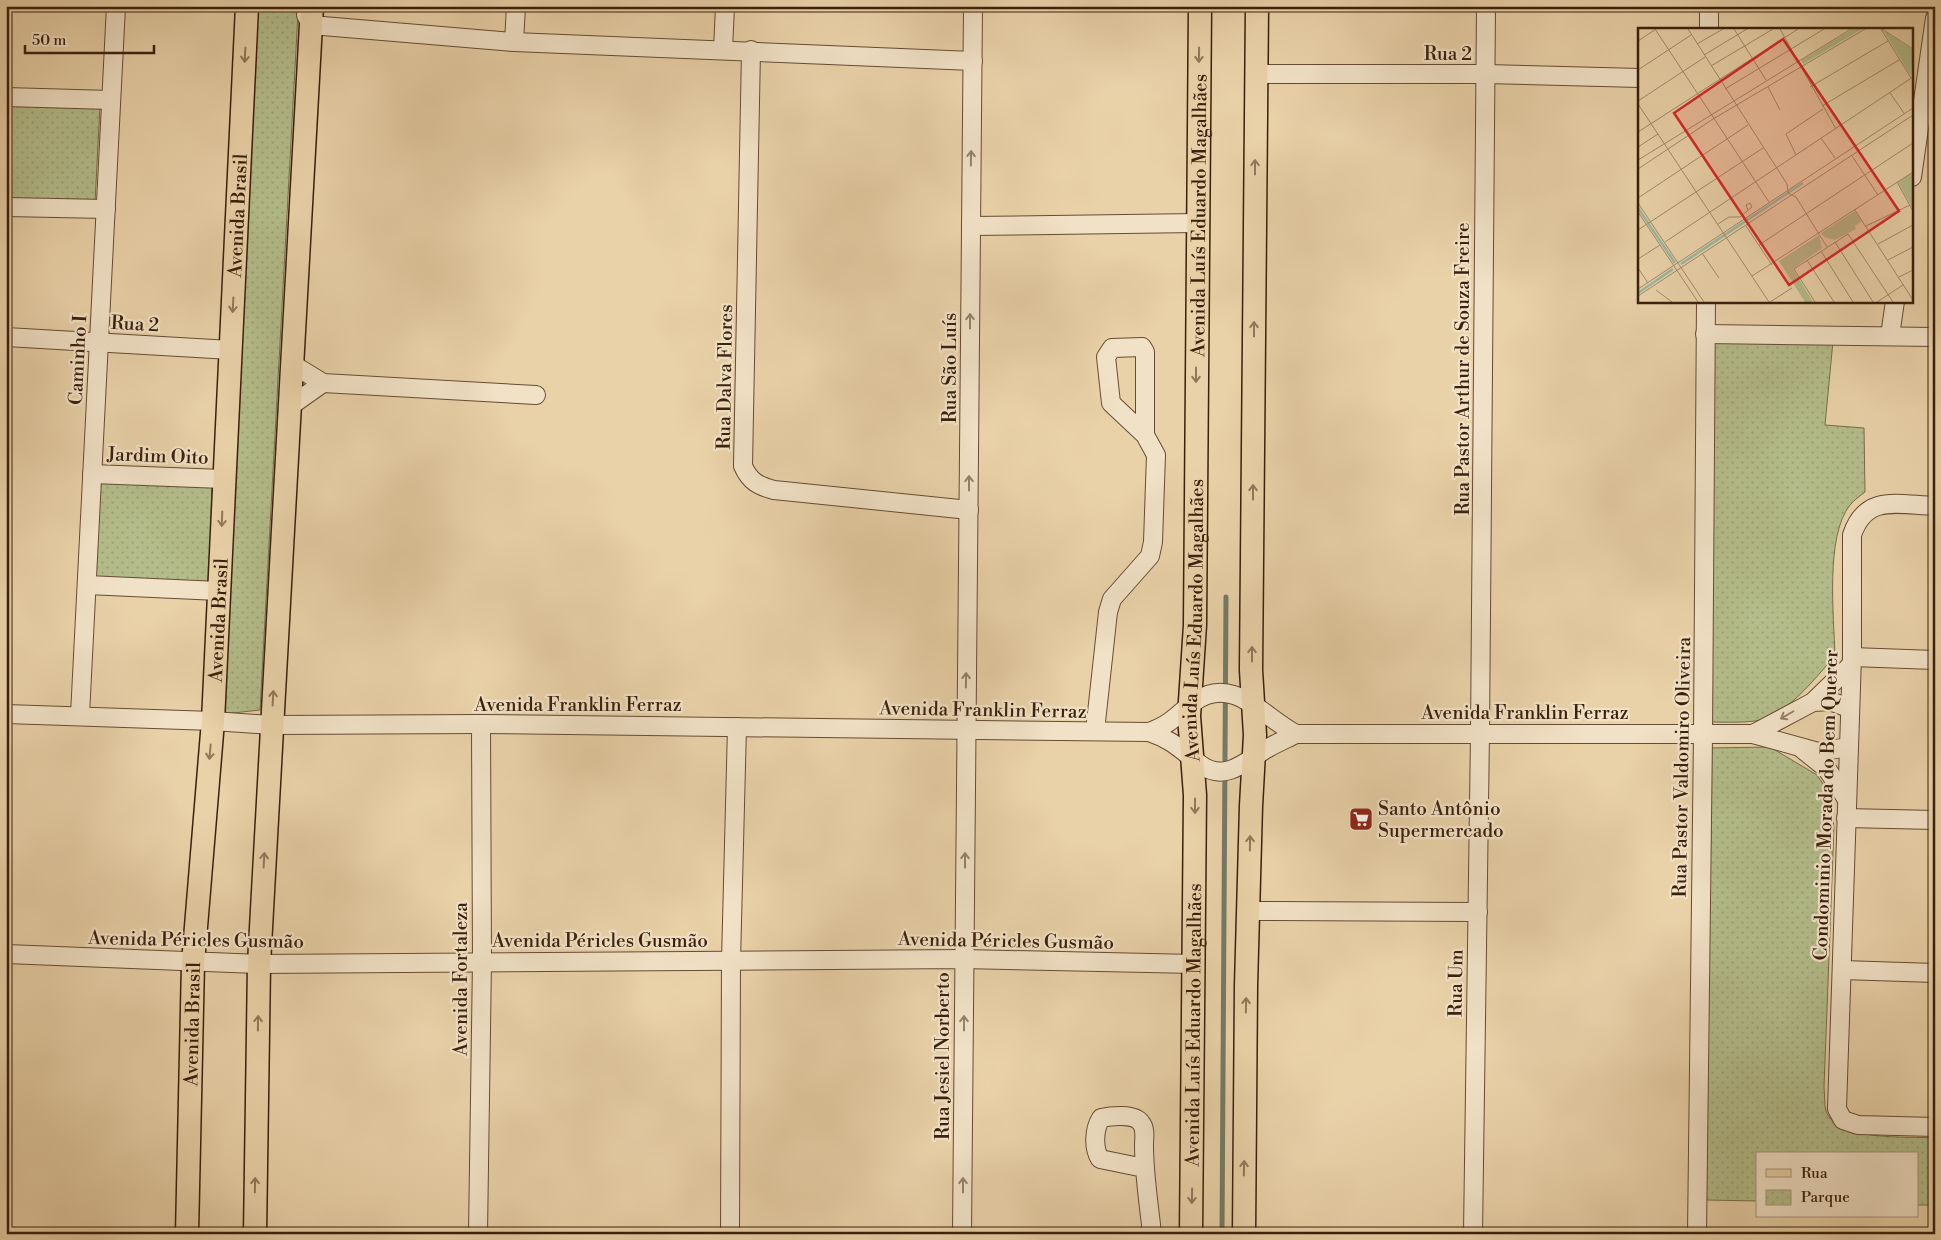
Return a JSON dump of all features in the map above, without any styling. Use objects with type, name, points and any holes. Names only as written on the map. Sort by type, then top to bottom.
[{"type":"main road","name":"Avenida Brasil","points":[[186,1234],[193,963],[213,721],[223,479],[247,6]]},
{"type":"main road","name":"Avenida Luís Eduardo Magalhães","points":[[1191,1234],[1195,964],[1195,795],[1199,763],[1195,625],[1200,6]]},
{"type":"main road","points":[[1244,1234],[1248,911],[1247,762],[1255,735],[1248,700],[1257,6]]},
{"type":"main road","points":[[255,1234],[258,964],[292,364],[308,13]]},
{"type":"street","name":"Caminho I","points":[[80,716],[116,6]]},
{"type":"street","points":[[514,42],[516,6]]},
{"type":"street","points":[[723,50],[725,6]]},
{"type":"street","name":"Rua São Luís","points":[[965,729],[969,510],[973,6]]},
{"type":"street","name":"Rua Pastor Arthur de Souza Freire","points":[[1480,733],[1486,6]]},
{"type":"street","points":[[1709,6],[1709,28]]},
{"type":"street","points":[[308,13],[514,42],[752,50],[972,61]]},
{"type":"street","points":[[1914,163],[1935,18]]},
{"type":"street","name":"Rua Dalva Flores","points":[[752,50],[743,466],[748,477],[759,486],[774,490],[969,510]]},
{"type":"street","name":"Rua 2","points":[[1256,74],[1486,74],[1638,78]]},
{"type":"street","points":[[6,97],[111,100]]},
{"type":"street","points":[[6,207],[106,209]]},
{"type":"street","points":[[971,226],[1197,223]]},
{"type":"street","name":"Rua Pastor Valdomiro Oliveira","points":[[1697,1234],[1706,302]]},
{"type":"street","points":[[1890,336],[1895,302]]},
{"type":"street","points":[[1705,334],[1935,337]]},
{"type":"street","name":"Rua 2","points":[[6,338],[231,350]]},
{"type":"street","points":[[1095,731],[1108,612],[1112,599],[1150,556],[1153,542],[1156,455],[1145,435],[1111,403],[1106,356],[1112,348],[1142,347],[1145,352],[1145,435]]},
{"type":"street","points":[[292,364],[323,383],[536,395]]},
{"type":"street","points":[[289,407],[323,383]]},
{"type":"street","name":"Jardim Oito","points":[[92,474],[223,479]]},
{"type":"street","name":"Condominio Morada do Bem Querer","points":[[1935,506],[1882,505],[1867,510],[1857,521],[1852,535],[1851,661],[1837,1109],[1843,1120],[1858,1125],[1935,1127]]},
{"type":"street","points":[[87,586],[219,591]]},
{"type":"street","points":[[1851,661],[1935,660]]},
{"type":"street","name":"Avenida Franklin Ferraz","points":[[1753,734],[1813,702],[1851,661]]},
{"type":"street","points":[[1223,692],[1248,700],[1274,721],[1296,734],[1247,762],[1225,771],[1199,763],[1172,741],[1149,732],[1172,722],[1196,701],[1223,692]]},
{"type":"street","points":[[1813,702],[1830,701],[1849,708]]},
{"type":"street","name":"Avenida Franklin Ferraz","points":[[6,714],[213,721],[272,725],[481,724],[1149,732]]},
{"type":"street","name":"Avenida Fortaleza","points":[[478,1234],[482,961],[481,724]]},
{"type":"street","points":[[730,1234],[731,961],[737,727]]},
{"type":"street","name":"Rua Jesiel Norberto","points":[[962,1234],[965,729]]},
{"type":"street","name":"Rua Um","points":[[1473,1234],[1480,733]]},
{"type":"street","name":"Avenida Franklin Ferraz","points":[[1296,734],[1753,734],[1800,748],[1827,752],[1848,747]]},
{"type":"street","points":[[1800,748],[1827,769],[1846,799]]},
{"type":"street","points":[[1846,818],[1935,820]]},
{"type":"street","points":[[1248,911],[1478,912]]},
{"type":"street","name":"Avenida Péricles Gusmão","points":[[6,954],[193,963],[258,964],[964,959],[1195,964]]},
{"type":"street","points":[[1842,970],[1935,973]]},
{"type":"street","points":[[1144,1168],[1152,1234]]},
{"type":"green space","points":[[257,6],[271,6],[298,13],[260,710],[224,714]]},
{"type":"green space","points":[[6,102],[100,106],[95,203],[6,199]]},
{"type":"green space","points":[[1833,341],[1825,425],[1864,428],[1865,492],[1850,505],[1842,519],[1837,536],[1833,578],[1835,656],[1799,695],[1778,712],[1767,718],[1755,721],[1708,722],[1708,343]]},
{"type":"green space","points":[[96,482],[212,485],[209,584],[92,580]]},
{"type":"green space","points":[[1770,747],[1817,775],[1830,794],[1834,827],[1824,1087],[1826,1111],[1832,1121],[1843,1128],[1858,1133],[1891,1137],[1935,1138],[1935,1205],[1918,1205],[1918,1152],[1756,1152],[1756,1201],[1706,1200],[1707,748]]},
{"type":"waterway","points":[[1222,1234],[1226,597]]},
{"type":"place","name":"Santo Antônio Supermercado","points":[[1361,819]]}]
